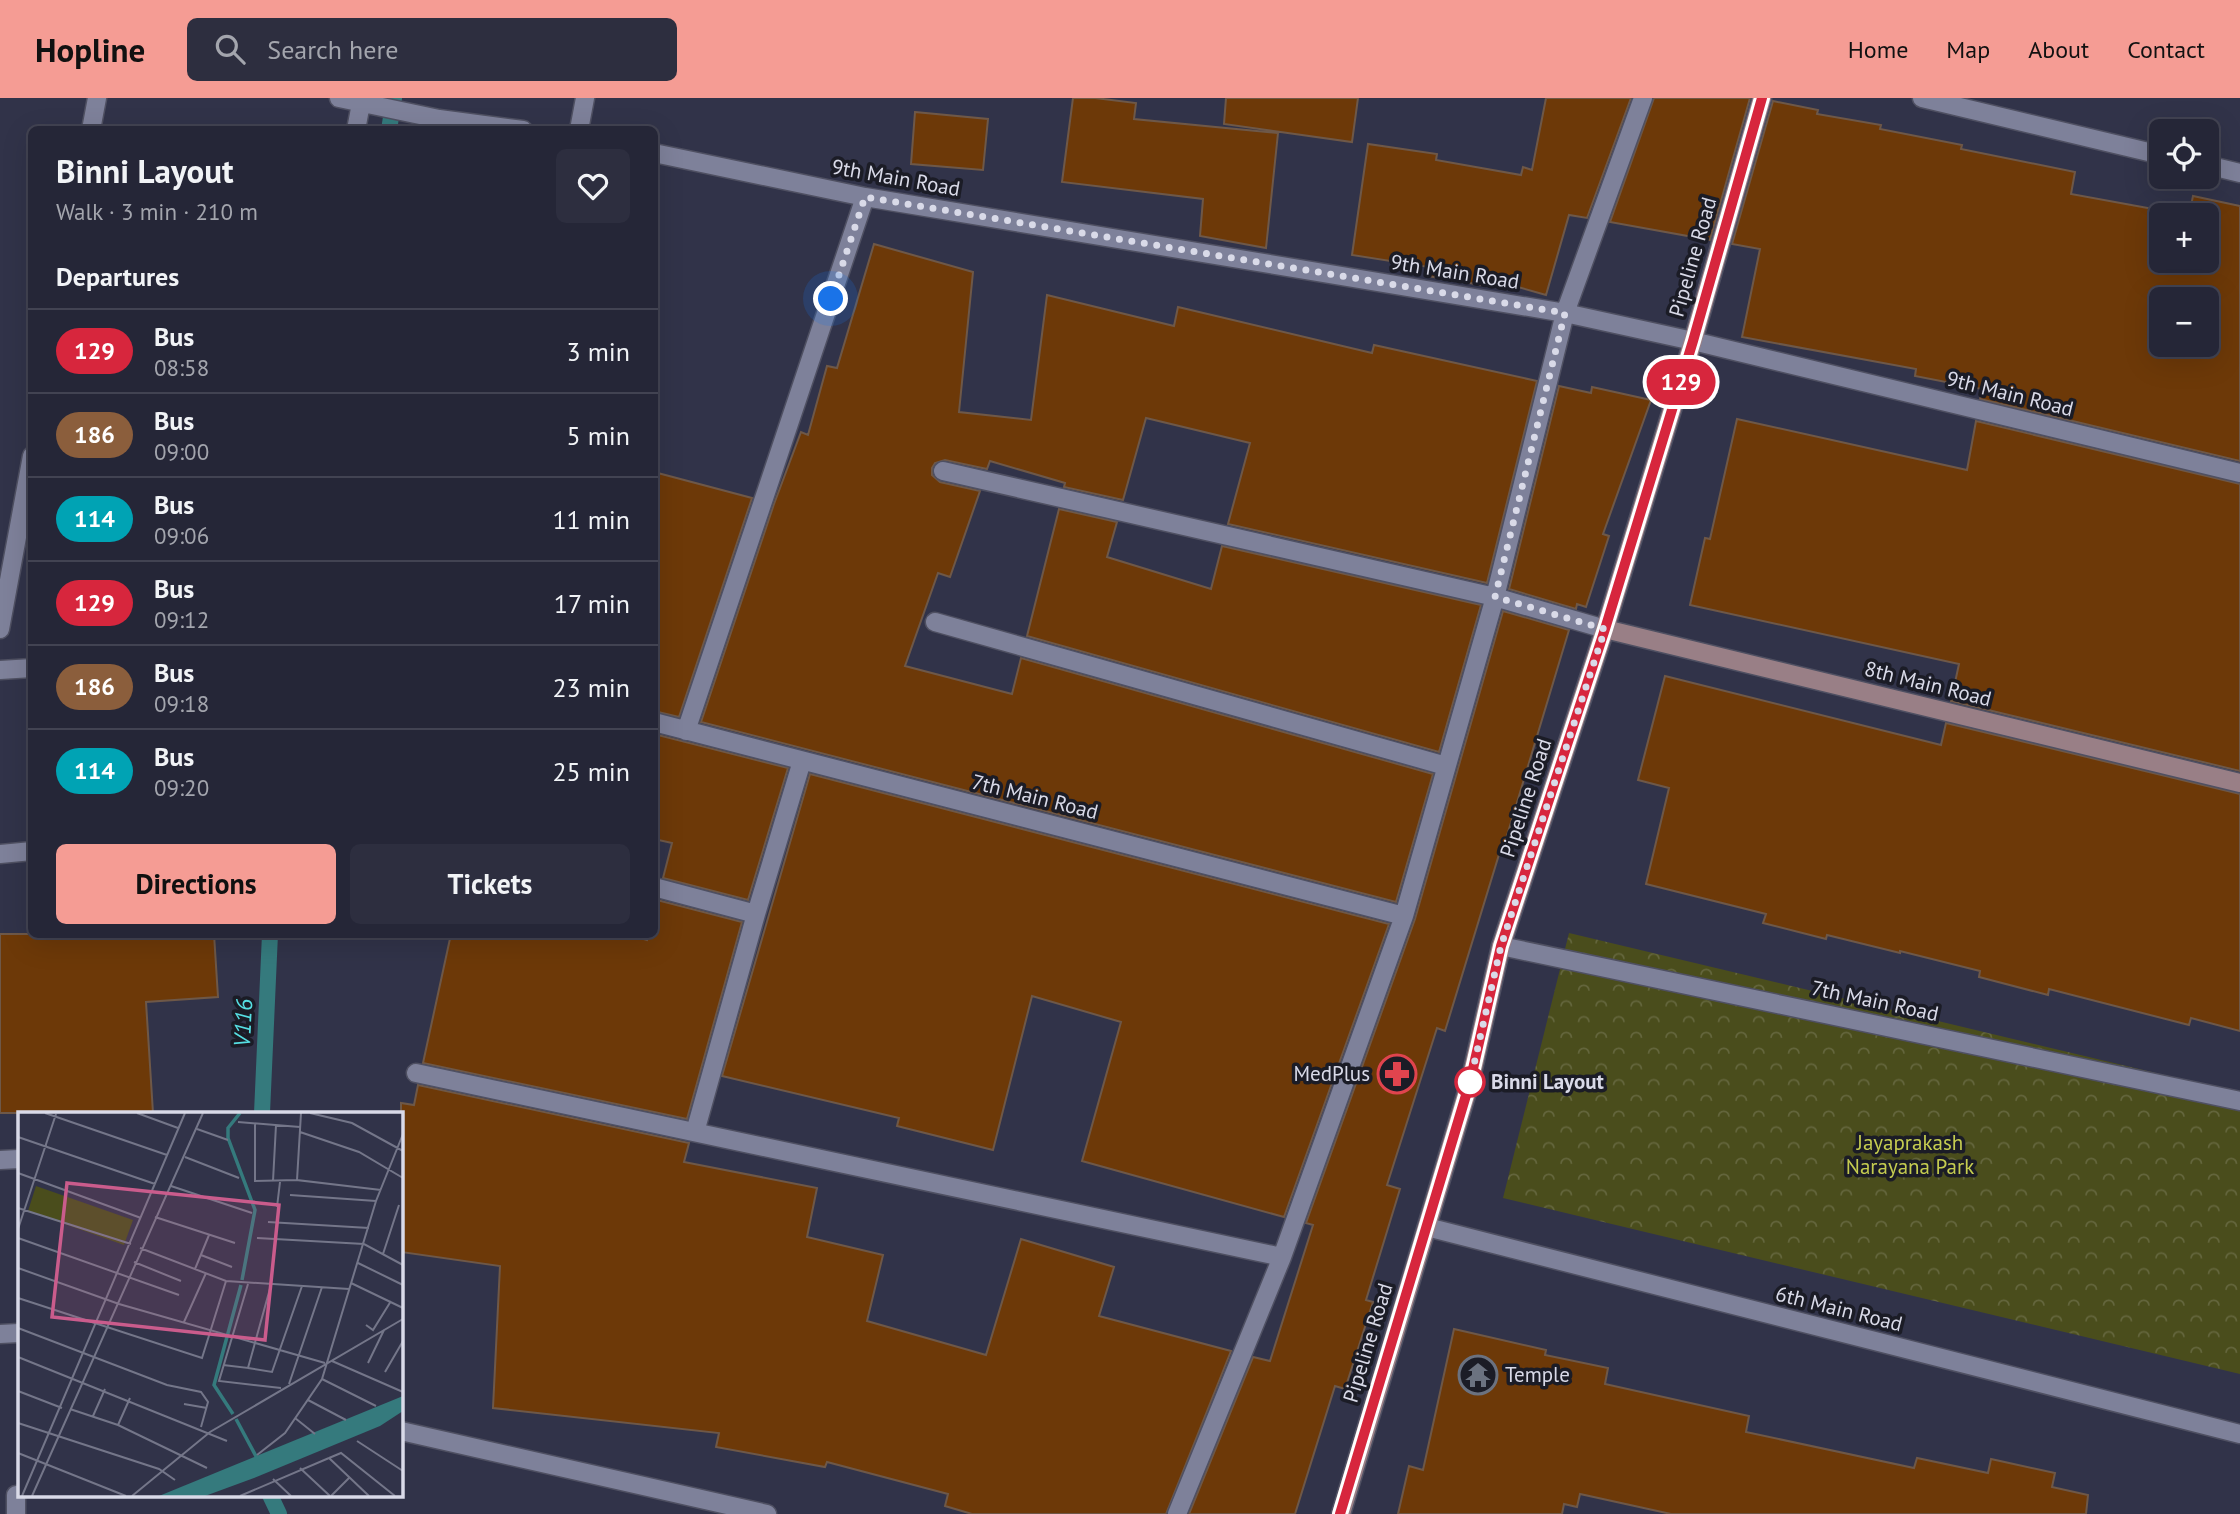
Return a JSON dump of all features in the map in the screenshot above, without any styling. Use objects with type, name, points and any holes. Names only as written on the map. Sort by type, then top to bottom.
[{"type":"main road","name":"Pipeline Road","points":[[1340,1514],[1470,1082],[1501,946],[1605,629],[1693,341],[1762,98]]},
{"type":"main road","name":"8th Main Road","points":[[1605,629],[2240,783]]},
{"type":"street","points":[[92,126],[97,98]]},
{"type":"street","points":[[339,98],[418,115],[495,126]]},
{"type":"street","points":[[580,126],[585,98]]},
{"type":"street","points":[[1177,1514],[1282,1257],[1404,916],[1495,597],[1565,313],[1643,98]]},
{"type":"street","points":[[1922,98],[2149,152]]},
{"type":"street","points":[[357,126],[364,102]]},
{"type":"street","name":"9th Main Road","points":[[658,154],[865,197],[1565,313],[1693,341],[2240,473]]},
{"type":"street","points":[[2219,168],[2240,173]]},
{"type":"street","points":[[686,731],[865,197]]},
{"type":"street","points":[[943,471],[1495,597],[1605,629]]},
{"type":"street","points":[[0,629],[28,478]]},
{"type":"street","points":[[935,622],[1446,766]]},
{"type":"street","points":[[0,670],[28,668]]},
{"type":"street","name":"7th Main Road","points":[[658,723],[1404,916]]},
{"type":"street","points":[[695,1132],[802,761]]},
{"type":"street","points":[[0,853],[28,851]]},
{"type":"street","points":[[658,888],[756,914]]},
{"type":"street","name":"7th Main Road","points":[[1501,946],[2240,1101]]},
{"type":"street","points":[[416,1073],[1282,1257]]},
{"type":"street","points":[[0,1160],[18,1159]]},
{"type":"street","name":"6th Main Road","points":[[1427,1227],[2240,1434]]},
{"type":"street","points":[[0,1334],[18,1333]]},
{"type":"street","points":[[402,1431],[767,1514]]},
{"type":"street","points":[[16,1495],[16,1514]]},
{"type":"green space","name":"Jayaprakash Narayana Park","points":[[1569,933],[2240,1093],[2240,1374],[1503,1198]]},
{"type":"building","points":[[1073,98],[1136,103],[1134,119],[1278,133],[1266,248],[1200,236],[1203,199],[1062,182]]},
{"type":"building","points":[[1226,98],[1358,98],[1352,142],[1224,124]]},
{"type":"building","points":[[1546,98],[1631,98],[1587,218],[1569,215],[1546,295],[1490,279],[1488,286],[1427,276],[1429,267],[1352,255],[1368,144],[1437,154],[1436,160],[1521,175],[1523,167],[1532,170]]},
{"type":"building","points":[[1654,98],[1750,98],[1710,240],[1610,222]]},
{"type":"building","points":[[1773,101],[1818,110],[1817,114],[1881,125],[1880,129],[1962,145],[1961,149],[2075,172],[2071,194],[2149,208],[2149,273],[2219,273],[2219,203],[2192,203],[2193,196],[2240,206],[2240,461],[1980,399],[1982,389],[1915,376],[1916,369],[1742,337],[1760,249],[1732,244]]},
{"type":"building","points":[[915,112],[988,119],[983,170],[911,164]]},
{"type":"building","points":[[874,244],[973,272],[959,412],[1031,420],[1047,295],[1174,326],[1178,307],[1372,353],[1374,345],[1537,381],[1487,583],[1228,524],[1250,443],[1146,418],[1123,500],[1064,487],[1065,483],[990,461],[987,469],[945,460],[935,463],[932,468],[932,475],[940,482],[980,491],[950,577],[938,573],[905,666],[1012,694],[1021,658],[1433,774],[1396,902],[701,722],[801,432],[808,435],[827,366],[837,368]]},
{"type":"building","points":[[1559,386],[1591,393],[1592,387],[1651,400],[1603,534],[1609,536],[1586,607],[1577,604],[1576,609],[1509,589]]},
{"type":"building","points":[[1737,419],[1967,470],[1976,421],[2240,484],[2240,771],[1951,701],[1959,664],[1690,605],[1705,538],[1710,539]]},
{"type":"building","points":[[658,473],[752,498],[679,717],[658,712]]},
{"type":"building","points":[[1059,509],[1117,522],[1107,557],[1211,589],[1222,546],[1481,605],[1439,752],[1027,636]]},
{"type":"building","points":[[1503,611],[1569,630],[1445,1031],[1437,1028],[1387,1185],[1400,1189],[1366,1300],[1373,1302],[1345,1389],[1335,1386],[1295,1514],[1189,1514],[1253,1357],[1270,1361],[1313,1225],[1306,1223],[1415,919]]},
{"type":"building","points":[[1665,676],[1941,745],[1946,723],[2240,794],[2240,1031],[2191,1018],[2189,1025],[2049,989],[2048,995],[1979,977],[1980,971],[1900,951],[1827,935],[1826,939],[1763,923],[1766,914],[1646,884],[1669,788],[1638,780]]},
{"type":"building","points":[[658,735],[788,768],[748,900],[663,878],[672,843],[658,840]]},
{"type":"building","points":[[810,774],[1389,924],[1284,1217],[1082,1161],[1121,1022],[1032,996],[993,1150],[897,1126],[899,1118],[722,1076]]},
{"type":"building","points":[[658,900],[742,922],[687,1119],[423,1063],[450,938],[658,938]]},
{"type":"building","points":[[0,934],[28,934],[28,938],[214,938],[218,997],[146,1002],[153,1112],[0,1113]]},
{"type":"building","points":[[418,1085],[689,1143],[684,1162],[817,1188],[807,1237],[883,1255],[867,1321],[986,1355],[1021,1239],[1114,1267],[1099,1316],[1231,1351],[1166,1514],[972,1514],[945,1506],[948,1494],[827,1462],[825,1467],[716,1447],[719,1433],[493,1408],[500,1266],[402,1252],[401,1103],[414,1105]]},
{"type":"building","points":[[1454,1329],[1546,1350],[1545,1355],[1608,1368],[1605,1384],[1749,1416],[1746,1432],[1914,1468],[1917,1458],[1988,1473],[1991,1459],[2055,1473],[2052,1487],[2088,1495],[2086,1514],[1671,1514],[1580,1494],[1577,1507],[1564,1504],[1562,1514],[1398,1514],[1409,1466],[1423,1470]]},
{"type":"waterway","name":"V116","points":[[390,126],[394,98]]},
{"type":"waterway","name":"V116","points":[[262,1112],[270,938]]},
{"type":"waterway","name":"V116","points":[[270,1496],[279,1514]]},
{"type":"bus line","name":"129","points":[[1340,1514],[1470,1082],[1501,946],[1605,629],[1693,341],[1762,98]]},
{"type":"place","name":"MedPlus","points":[[1397,1074]]},
{"type":"place","name":"Binni Layout","points":[[1470,1082]]},
{"type":"place","name":"Temple","points":[[1478,1375]]},
{"type":"route","points":[[831,299],[865,197],[1565,313],[1495,597],[1605,629],[1501,946],[1470,1082]]}]
